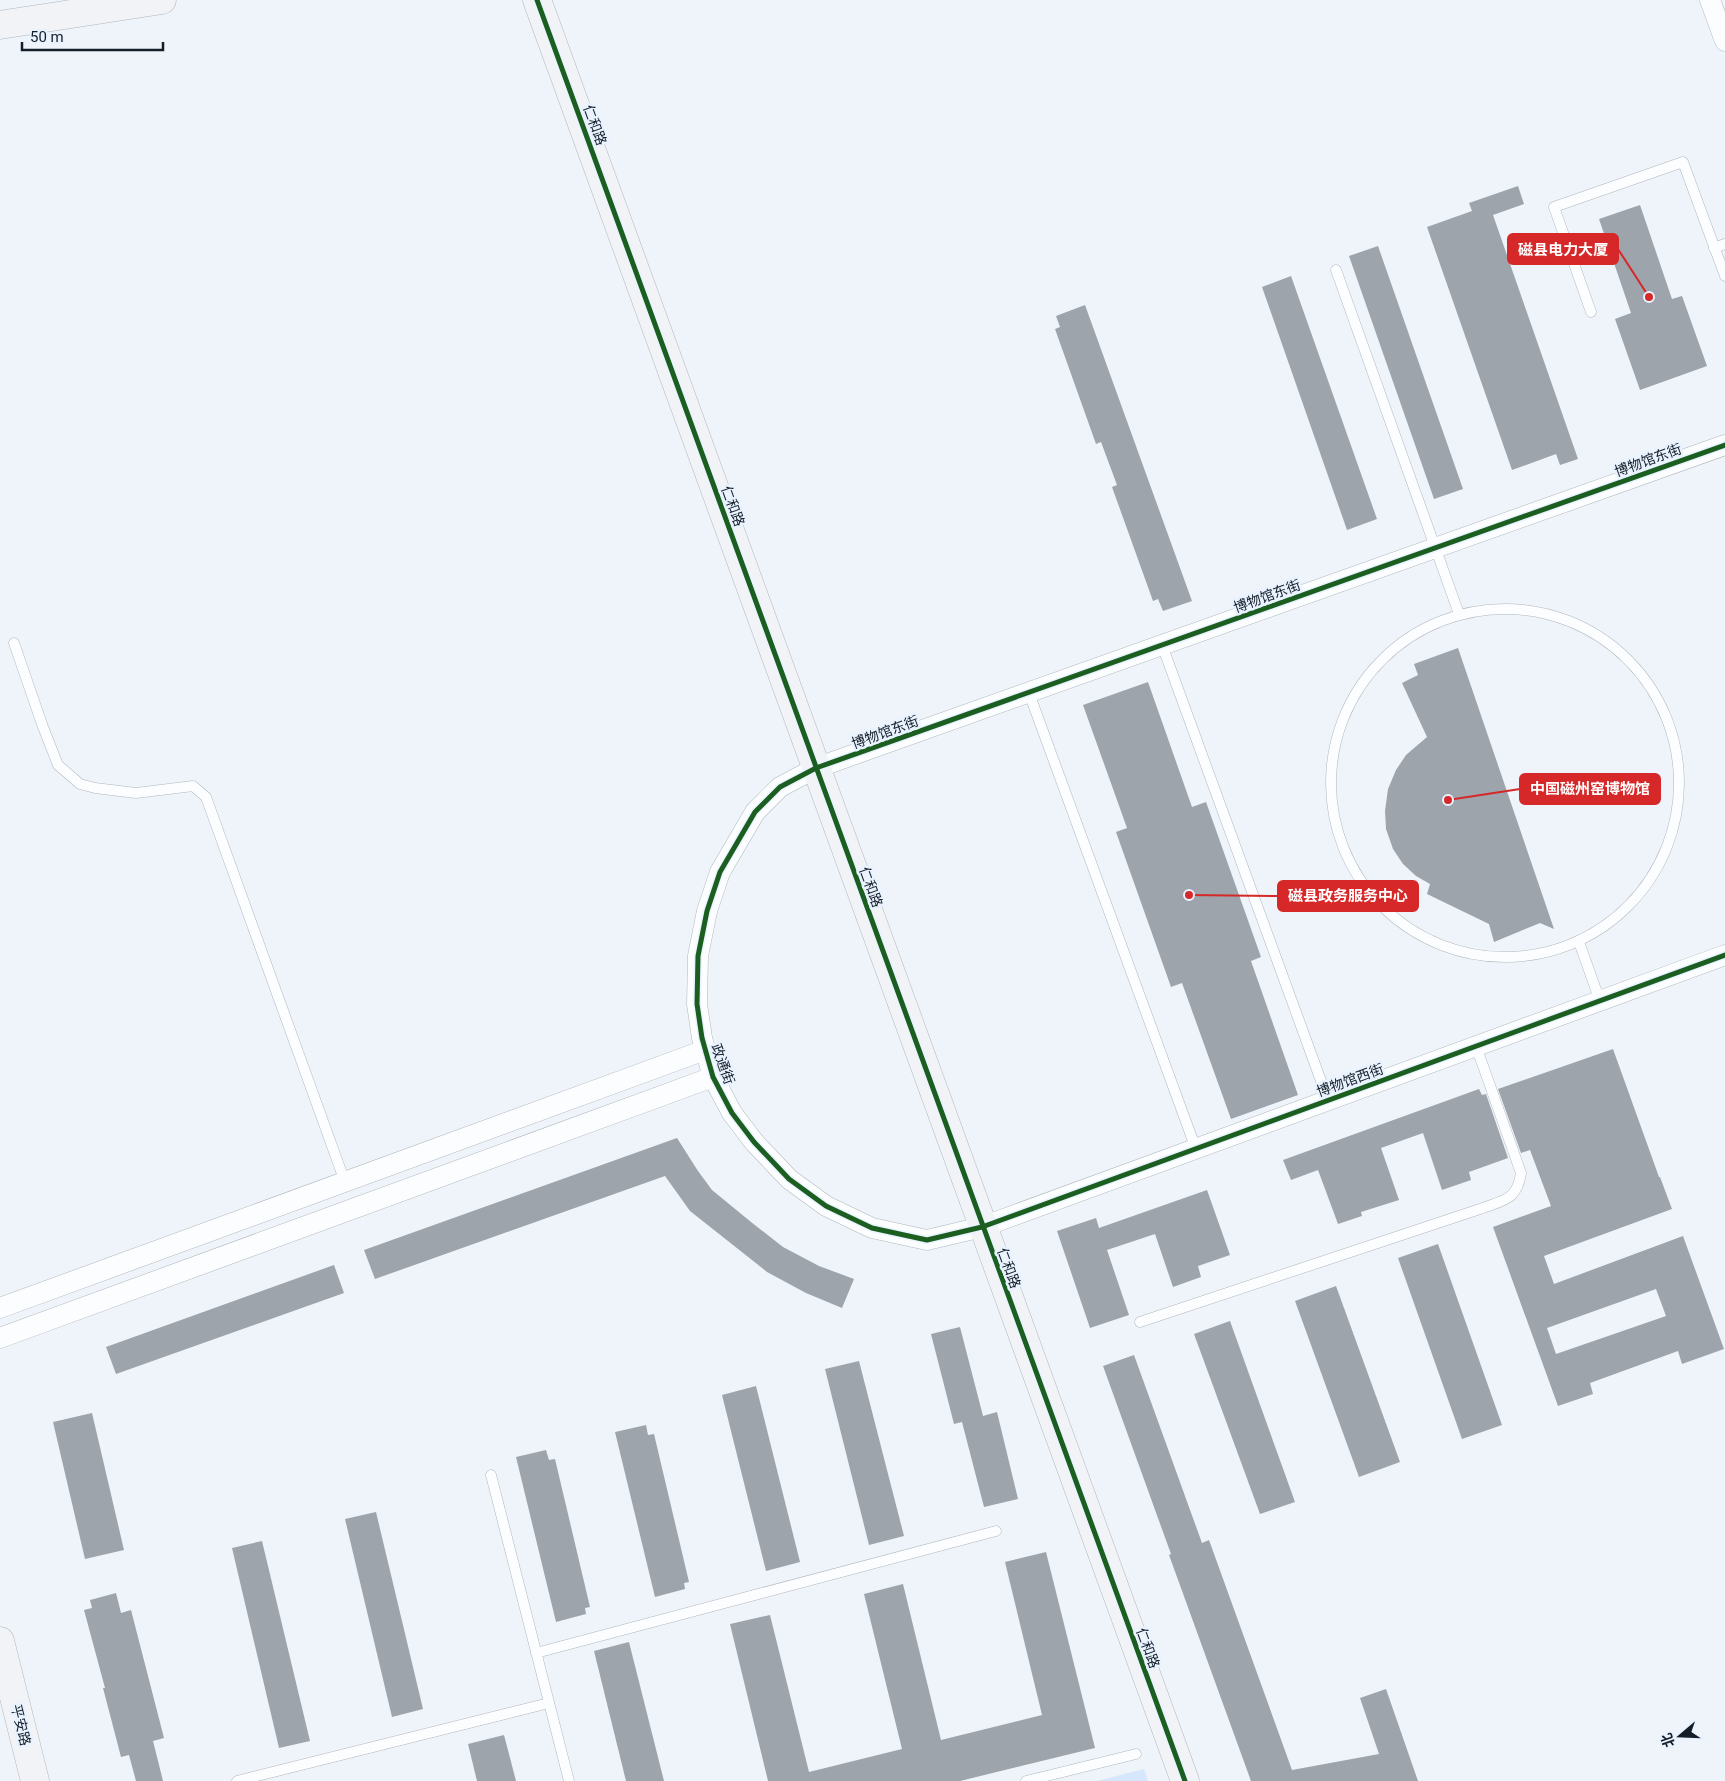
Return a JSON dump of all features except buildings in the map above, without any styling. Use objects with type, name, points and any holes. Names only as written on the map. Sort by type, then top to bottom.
[{"type":"street","points":[[0,25],[162,0]]},
{"type":"street","name":"仁和路","points":[[537,0],[1185,1781]]},
{"type":"street","points":[[1710,0],[1725,41]]},
{"type":"street","name":"博物馆东街","points":[[816,768],[1725,445]]},
{"type":"street","name":"政通街","points":[[816,768],[780,787],[755,812],[720,872],[706,911],[698,956],[697,1004],[702,1038],[714,1077],[732,1113],[754,1142],[789,1179],[826,1206],[872,1228],[927,1240],[982,1227]]},
{"type":"street","name":"博物馆西街","points":[[982,1227],[1725,955]]},
{"type":"street","points":[[0,1308],[705,1050]]},
{"type":"street","points":[[0,1338],[714,1077]]},
{"type":"street","name":"平安路","points":[[0,1640],[35,1781]]},
{"type":"lane","points":[[1591,312],[1554,207],[1683,162],[1725,276]]},
{"type":"lane","points":[[1714,248],[1725,244]]},
{"type":"lane","points":[[1336,270],[1459,614]]},
{"type":"lane","points":[[1498,608],[1538,611],[1576,623],[1610,643],[1639,671],[1661,704],[1675,742],[1680,781],[1676,821],[1663,859],[1641,893],[1613,921],[1580,942],[1553,951],[1518,958],[1496,958],[1454,950],[1415,933],[1398,920],[1368,890],[1346,853],[1338,833],[1334,812],[1332,777],[1334,748],[1348,708],[1358,689],[1371,672],[1401,642],[1419,631],[1459,614],[1498,608]]},
{"type":"lane","points":[[14,643],[42,727],[58,765],[80,784],[94,788],[136,793],[193,786],[206,797],[345,1182]]},
{"type":"lane","points":[[1162,645],[1328,1100]]},
{"type":"lane","points":[[1029,692],[1196,1148]]},
{"type":"lane","points":[[1580,942],[1600,1001]]},
{"type":"lane","points":[[1140,1322],[1480,1209],[1512,1196],[1519,1185],[1521,1173],[1476,1046]]},
{"type":"lane","points":[[490,1475],[569,1781]]},
{"type":"lane","points":[[536,1653],[996,1531]]},
{"type":"lane","points":[[237,1781],[549,1703]]},
{"type":"lane","points":[[1026,1781],[1136,1754]]},
{"type":"shaded area","points":[[1144,1769],[1148,1781],[1097,1781]]},
{"type":"cycle path","points":[[537,0],[1185,1781]]},
{"type":"cycle path","points":[[1725,445],[816,768],[780,787],[755,812],[720,872],[707,911],[698,956],[697,1004],[702,1038],[713,1077],[732,1113],[754,1142],[789,1179],[826,1206],[872,1228],[927,1240],[982,1227],[1725,955]]},
{"type":"place","name":"磁县电力大厦","points":[[1649,297]]},
{"type":"place","name":"中国磁州窑博物馆","points":[[1448,800]]},
{"type":"place","name":"磁县政务服务中心","points":[[1189,895]]}]
